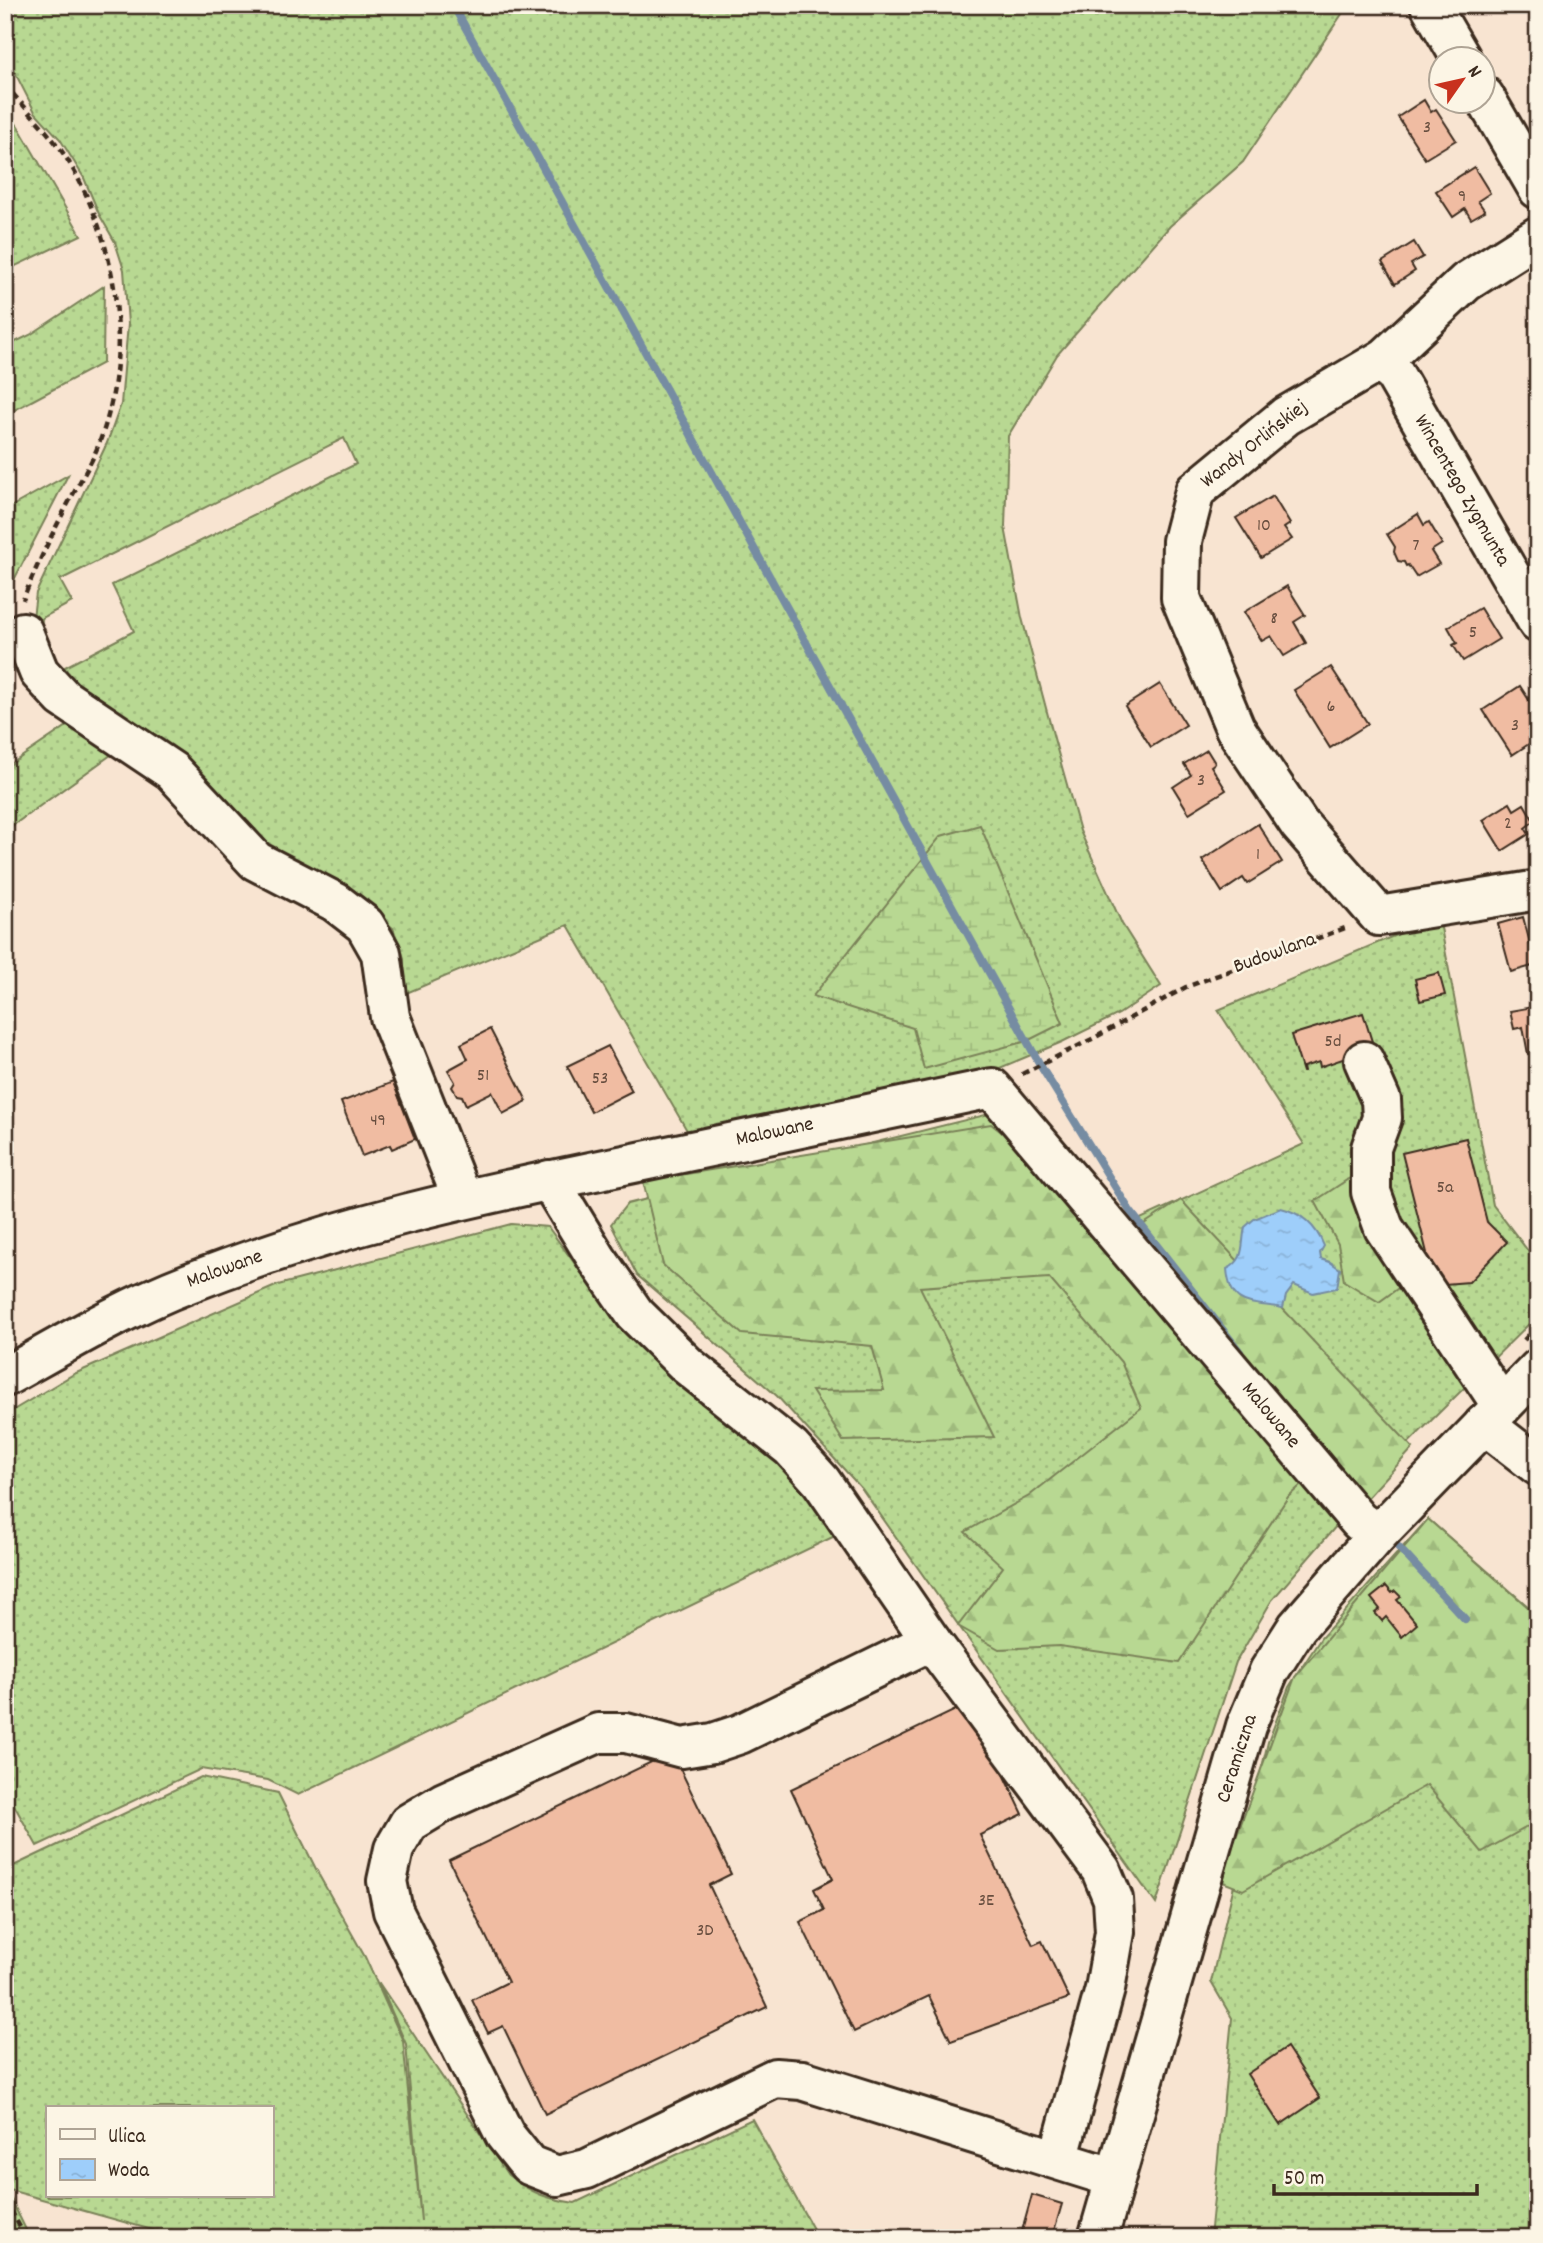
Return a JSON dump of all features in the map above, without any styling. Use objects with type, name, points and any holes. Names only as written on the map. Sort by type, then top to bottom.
[{"type":"street","points":[[1430,5],[1454,46]]},
{"type":"street","points":[[1495,116],[1538,189]]},
{"type":"street","name":"Wandy Orlińskiej","points":[[1379,916],[1300,824],[1235,728],[1181,598],[1182,541],[1195,491],[1286,416],[1385,358],[1466,282],[1538,236]]},
{"type":"street","name":"Wincentego Zygmunta","points":[[1385,358],[1527,582],[1538,623]]},
{"type":"street","points":[[23,632],[40,672],[63,698],[172,771],[256,861],[335,902],[365,925],[381,953],[390,1017],[462,1198]]},
{"type":"street","points":[[1379,916],[1538,890]]},
{"type":"street","points":[[1364,1061],[1381,1100],[1382,1118],[1371,1148],[1371,1192],[1384,1228],[1493,1415],[1538,1466]]},
{"type":"street","name":"Malowane","points":[[5,1377],[99,1323],[187,1284],[258,1257],[343,1230],[462,1198],[992,1088],[1359,1521],[1382,1530]]},
{"type":"street","points":[[549,1180],[597,1259],[635,1314],[688,1366],[790,1448],[821,1481],[931,1641],[1101,1870],[1113,1899],[1115,1932],[1105,1989],[1058,2160]]},
{"type":"street","name":"Ceramiczna","points":[[1098,2238],[1246,1726],[1269,1671],[1297,1628],[1382,1530],[1538,1368]]},
{"type":"street","points":[[931,1641],[731,1737],[713,1743],[682,1748],[626,1733],[598,1733],[444,1802],[410,1823],[394,1849],[387,1881],[393,1911],[505,2135],[529,2165],[557,2176],[587,2169],[775,2078],[802,2080],[1115,2178]]},
{"type":"path","points":[[5,85],[69,163],[100,229],[116,288],[118,337],[113,394],[98,447],[39,558],[21,605],[23,632]]},
{"type":"path","name":"Budowlana","points":[[1030,1070],[1186,987],[1379,916]]},
{"type":"path","points":[[5,2200],[26,2238]]},
{"type":"green space","points":[[5,5],[1348,5],[1243,162],[1170,226],[1057,355],[1008,436],[1005,527],[1022,618],[1055,742],[1080,831],[1122,924],[1161,986],[1119,1014],[1062,1042],[983,1075],[689,1134],[568,925],[404,994],[404,958],[393,928],[369,909],[268,852],[61,669],[134,631],[112,585],[356,464],[344,438],[60,580],[72,602],[42,618],[41,635],[33,618],[36,593],[107,443],[121,404],[128,324],[124,270],[115,242],[99,214],[84,178],[60,139],[35,112],[5,53]]},
{"type":"green space","points":[[5,110],[18,126],[81,235],[5,271]]},
{"type":"green space","points":[[104,286],[103,363],[5,415],[5,347],[30,335]]},
{"type":"green space","points":[[68,475],[14,580],[5,582],[5,510]]},
{"type":"green space","points":[[79,718],[122,747],[5,831],[5,768]]},
{"type":"green space","points":[[980,825],[1063,1023],[1027,1041],[924,1069],[913,1028],[813,996],[941,836]]},
{"type":"green space","points":[[1439,917],[1493,1205],[1538,1264],[1538,1315],[1362,1489],[1138,1220],[1304,1144],[1218,1010]]},
{"type":"green space","points":[[989,1114],[1338,1524],[1272,1600],[1236,1662],[1156,1904],[862,1489],[777,1396],[637,1275],[611,1224],[627,1204]]},
{"type":"green space","points":[[991,1124],[1052,1171],[1310,1477],[1288,1497],[1179,1663],[1059,1646],[999,1649],[958,1626],[1003,1567],[965,1532],[1029,1496],[1141,1408],[1121,1362],[1049,1278],[920,1287],[994,1437],[843,1441],[812,1391],[884,1390],[872,1346],[742,1334],[663,1265],[643,1181]]},
{"type":"green space","points":[[1350,1178],[1408,1281],[1379,1302],[1344,1281],[1338,1244],[1315,1201]]},
{"type":"green space","points":[[1181,1200],[1413,1448],[1357,1509],[1127,1235]]},
{"type":"green space","points":[[511,1224],[548,1227],[619,1324],[794,1466],[839,1534],[298,1795],[268,1780],[201,1769],[37,1846],[5,1789],[5,1415],[74,1374],[278,1285]]},
{"type":"green space","points":[[1428,1519],[1538,1615],[1538,2238],[1210,2238],[1232,2018],[1211,1982],[1268,1742],[1289,1687],[1321,1638]]},
{"type":"green space","points":[[1428,1519],[1538,1616],[1538,1821],[1482,1852],[1427,1785],[1243,1890],[1220,1881],[1295,1677]]},
{"type":"green space","points":[[201,1777],[278,1793],[320,1877],[365,1957],[403,2041],[421,2221],[406,2044],[379,1983],[508,2175],[532,2191],[575,2203],[752,2119],[818,2238],[181,2238],[6,2189],[30,2238],[5,2238],[5,1870]]},
{"type":"water","points":[[1281,1208],[1302,1217],[1317,1232],[1324,1246],[1320,1253],[1321,1259],[1340,1269],[1337,1288],[1313,1293],[1294,1285],[1286,1296],[1283,1308],[1253,1304],[1238,1297],[1229,1282],[1227,1269],[1240,1256],[1245,1227],[1254,1219]]},
{"type":"building","points":[[1424,100],[1428,107],[1428,116],[1441,116],[1456,140],[1425,159],[1398,117]]},
{"type":"building","points":[[1474,167],[1490,193],[1478,201],[1485,211],[1471,219],[1465,209],[1453,217],[1436,191]]},
{"type":"building","points":[[1414,242],[1423,257],[1411,264],[1415,271],[1395,284],[1382,262]]},
{"type":"building","points":[[1273,496],[1290,524],[1284,528],[1292,539],[1261,558],[1236,518]]},
{"type":"building","points":[[1418,514],[1424,525],[1429,522],[1442,544],[1431,551],[1439,564],[1416,577],[1408,565],[1398,561],[1395,547],[1387,534]]},
{"type":"building","points":[[1287,586],[1305,615],[1294,622],[1306,643],[1284,656],[1271,636],[1262,641],[1244,612]]},
{"type":"building","points":[[1480,608],[1499,639],[1463,661],[1453,645],[1457,643],[1448,627]]},
{"type":"building","points":[[1331,667],[1368,724],[1330,748],[1294,690]]},
{"type":"building","points":[[1160,684],[1186,725],[1151,747],[1125,706]]},
{"type":"building","points":[[1520,686],[1538,714],[1538,738],[1512,755],[1483,710]]},
{"type":"building","points":[[1207,750],[1215,763],[1211,766],[1226,790],[1189,813],[1173,787],[1191,775],[1184,764]]},
{"type":"building","points":[[1510,803],[1514,810],[1524,804],[1534,821],[1525,828],[1529,834],[1502,851],[1483,820]]},
{"type":"building","points":[[1258,824],[1282,862],[1247,884],[1243,878],[1222,892],[1202,860]]},
{"type":"building","points":[[1523,917],[1536,965],[1511,972],[1498,924]]},
{"type":"building","points":[[1439,973],[1445,995],[1420,1001],[1415,979]]},
{"type":"building","points":[[1538,1006],[1538,1052],[1528,1054],[1523,1027],[1514,1029],[1510,1011]]},
{"type":"building","points":[[1363,1013],[1374,1048],[1320,1067],[1319,1062],[1303,1067],[1303,1072],[1291,1035]]},
{"type":"building","points":[[490,1029],[527,1101],[503,1114],[492,1092],[466,1105],[462,1096],[457,1095],[452,1087],[455,1082],[448,1070],[468,1059],[461,1044]]},
{"type":"building","points":[[608,1046],[632,1091],[591,1112],[567,1066]]},
{"type":"building","points":[[393,1082],[415,1139],[392,1149],[390,1145],[362,1156],[341,1102]]},
{"type":"building","points":[[1466,1138],[1487,1222],[1507,1242],[1469,1282],[1444,1284],[1421,1261],[1427,1253],[1402,1153]]},
{"type":"building","points":[[1386,1586],[1401,1597],[1397,1600],[1417,1624],[1402,1637],[1386,1617],[1382,1621],[1375,1613],[1380,1609],[1371,1598]]},
{"type":"building","points":[[970,1703],[1023,1814],[980,1835],[1033,1945],[1042,1941],[1069,1998],[951,2041],[929,1996],[854,2032],[800,1922],[824,1910],[814,1889],[833,1879],[791,1789]]},
{"type":"building","points":[[672,1752],[731,1874],[709,1885],[767,2007],[545,2114],[503,2026],[488,2033],[472,2000],[508,1982],[449,1860]]},
{"type":"building","points":[[1287,2047],[1320,2098],[1280,2125],[1247,2074]]},
{"type":"building","points":[[1032,2195],[1062,2204],[1052,2238],[1034,2238],[1035,2235],[1022,2231]]},
{"type":"waterway","points":[[453,5],[1043,1070],[1130,1211],[1240,1352]]},
{"type":"waterway","points":[[1388,1536],[1465,1619]]}]
